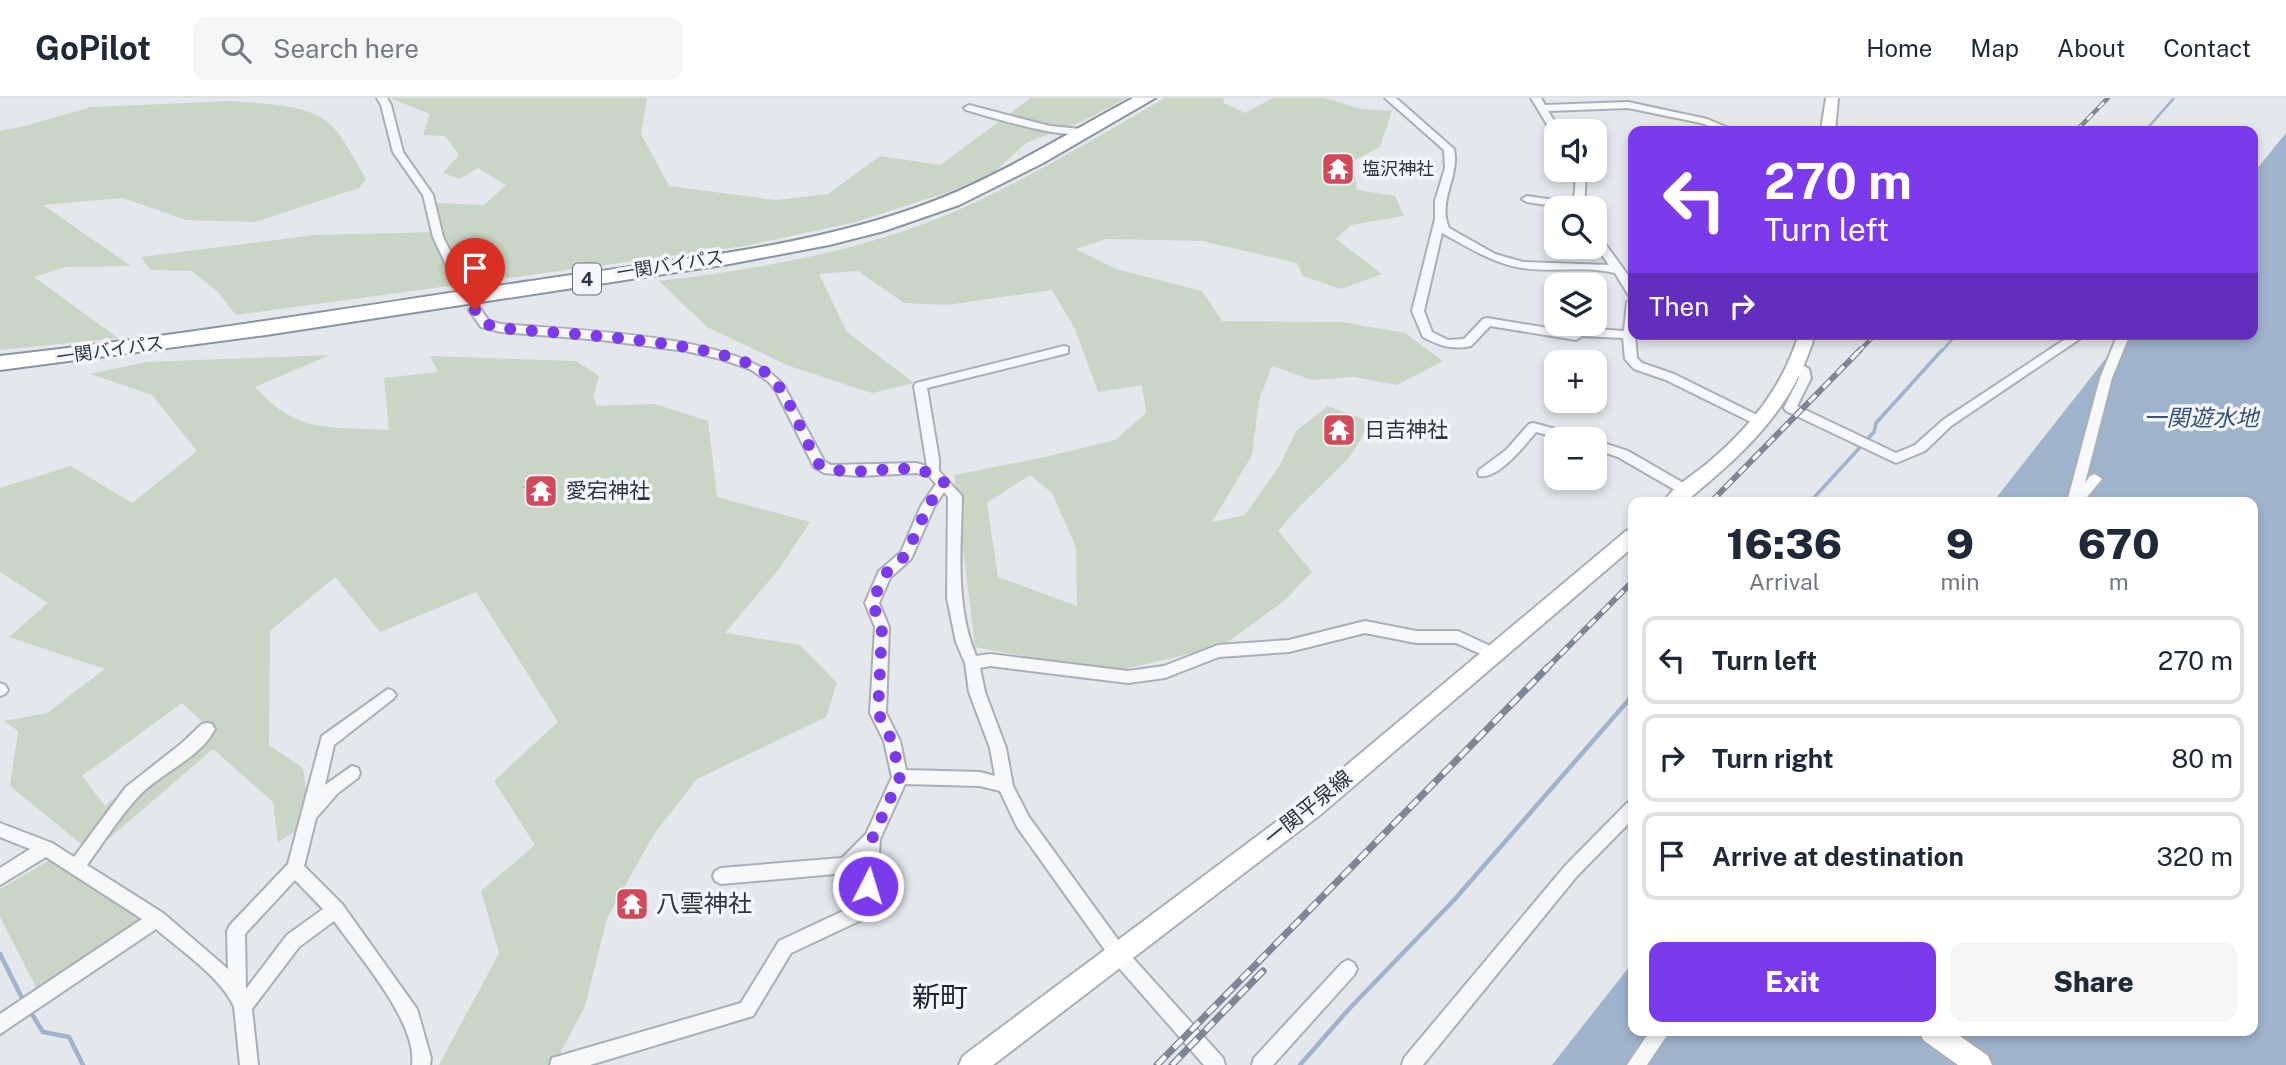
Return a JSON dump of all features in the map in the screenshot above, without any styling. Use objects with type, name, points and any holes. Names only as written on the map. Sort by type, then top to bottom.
[{"type":"highway","name":"一関バイパス","points":[[0,363],[162,343],[673,266],[851,233],[923,212],[961,197],[1146,98]]},
{"type":"main road","points":[[1829,126],[1832,98]]},
{"type":"main road","points":[[1679,497],[1728,457],[1761,422],[1797,367],[1805,340]]},
{"type":"main road","name":"一関平泉線","points":[[972,1065],[1312,808],[1628,540]]},
{"type":"main road","points":[[1939,1036],[1979,1065]]},
{"type":"street","points":[[382,98],[398,152],[428,195],[438,237],[463,288]]},
{"type":"street","points":[[1390,98],[1449,149],[1451,175],[1437,205],[1445,230],[1491,256],[1523,265],[1601,266],[1618,270]]},
{"type":"street","points":[[1536,98],[1549,119]]},
{"type":"street","points":[[1542,108],[1613,104],[1704,121],[1718,126]]},
{"type":"street","points":[[970,108],[1051,129],[1081,132]]},
{"type":"street","points":[[1527,198],[1544,201]]},
{"type":"street","points":[[1440,219],[1418,311],[1427,334],[1439,342],[1455,345],[1467,343],[1487,322],[1576,336],[1578,332],[1628,335]]},
{"type":"street","points":[[1607,254],[1628,283]]},
{"type":"street","points":[[475,310],[485,324],[501,328],[664,343],[743,361],[758,367],[773,379],[819,464],[829,470],[916,468],[938,477],[956,496],[954,598],[977,692],[998,748],[1005,786],[1023,822],[1118,954],[1216,1065]]},
{"type":"street","points":[[1629,340],[1631,359],[1638,366],[1670,377],[1761,422]]},
{"type":"street","points":[[1797,367],[1805,372],[1805,378],[1790,408],[1896,458],[1920,448],[1947,423],[2072,340]]},
{"type":"street","points":[[2075,497],[2106,378],[2122,340]]},
{"type":"street","points":[[559,1065],[747,1010],[785,947],[866,909],[872,839],[900,777],[892,741],[878,713],[882,627],[872,603],[884,575],[906,555],[938,477],[920,386],[1064,350]]},
{"type":"street","points":[[1484,473],[1511,453],[1533,427],[1544,430]]},
{"type":"street","points":[[1607,448],[1623,454],[1687,491]]},
{"type":"street","points":[[2079,497],[2095,479]]},
{"type":"street","points":[[972,663],[990,660],[1128,677],[1166,672],[1218,651],[1289,646],[1365,627],[1416,637],[1458,637],[1494,654]]},
{"type":"street","points":[[249,1065],[240,1000],[236,931],[295,867],[327,741],[388,695]]},
{"type":"street","points":[[76,867],[132,792],[188,748],[207,729]]},
{"type":"street","points":[[309,815],[331,788],[352,773]]},
{"type":"street","points":[[900,777],[980,779],[1005,786]]},
{"type":"street","points":[[1411,1065],[1572,872],[1628,813]]},
{"type":"street","points":[[0,830],[46,848],[157,919],[222,975],[240,1000]]},
{"type":"street","points":[[721,876],[846,865],[872,839]]},
{"type":"street","points":[[0,877],[46,848]]},
{"type":"street","points":[[295,867],[336,910],[411,1015],[422,1058],[421,1065]]},
{"type":"street","points":[[240,1000],[293,941],[336,910]]},
{"type":"street","points":[[0,1025],[157,919]]},
{"type":"street","points":[[1261,1065],[1348,970]]},
{"type":"street","points":[[1636,1065],[1657,1036]]},
{"type":"green space","points":[[390,98],[647,98],[641,134],[669,186],[776,200],[828,194],[880,156],[940,165],[1031,98],[1127,98],[1083,121],[1026,143],[993,173],[948,192],[856,222],[744,246],[236,315],[217,291],[191,271],[150,270],[141,257],[314,235],[438,232],[437,203],[484,205],[506,185],[478,168],[460,179],[443,173],[459,155],[445,136],[423,135],[430,114]]},
{"type":"green space","points":[[1165,98],[1223,98],[1224,103],[1245,113],[1273,98],[1324,98],[1361,109],[1392,111],[1380,147],[1353,161],[1357,190],[1395,196],[1404,216],[1351,225],[1336,239],[1382,274],[1341,289],[1303,276],[1297,263],[1202,241],[1106,239],[1076,249],[1116,269],[1202,291],[1222,321],[1342,322],[1405,333],[1443,361],[1397,385],[1354,377],[1312,380],[1272,366],[1259,400],[1252,455],[1212,522],[1245,515],[1280,465],[1296,431],[1328,406],[1371,422],[1349,458],[1278,531],[1312,572],[1284,601],[1222,646],[1125,669],[1048,661],[975,647],[954,475],[1115,440],[1146,413],[1142,385],[1098,392],[1075,329],[1052,290],[947,305],[904,303],[858,271],[819,274],[847,332],[914,383],[872,393],[789,366],[707,327],[659,281],[807,257],[880,239],[915,227],[1005,188]],"holes":[[[1030,475],[1052,493],[1076,547],[1077,606],[998,577],[987,503]]]},
{"type":"green space","points":[[233,101],[286,106],[323,119],[342,139],[366,179],[359,188],[255,222],[186,220],[123,198],[43,205],[131,266],[66,267],[34,277],[118,338],[0,350],[0,131],[91,107]]},
{"type":"green space","points":[[330,355],[255,387],[271,402],[301,421],[332,427],[389,430],[384,378],[438,372],[430,356],[576,361],[599,376],[593,397],[597,406],[655,404],[708,421],[717,497],[810,522],[779,569],[725,633],[800,645],[837,683],[826,717],[697,779],[654,834],[607,918],[585,1006],[554,1065],[439,1065],[499,953],[481,891],[535,845],[494,781],[558,722],[476,592],[380,632],[335,577],[270,631],[269,745],[303,768],[311,822],[278,842],[273,802],[213,749],[92,853],[10,786],[18,731],[4,721],[47,713],[105,669],[9,637],[48,603],[0,572],[0,488],[71,466],[132,503],[197,451],[152,395],[90,374],[146,362]],"holes":[[[182,703],[205,724],[105,806],[82,776]]]},
{"type":"green space","points":[[50,860],[142,918],[39,993],[0,917],[0,889]]},
{"type":"water","name":"一関遊水地","points":[[2286,133],[2286,1065],[1552,1065],[1628,968],[1628,1036],[2258,1036],[2258,497],[1997,497],[2120,340],[2258,340],[2258,168]]},
{"type":"building","points":[[534,478],[549,483],[541,492],[525,487]]},
{"type":"waterway","points":[[2149,126],[2174,98]]},
{"type":"waterway","points":[[1941,352],[1952,340]]},
{"type":"waterway","points":[[1815,497],[1874,432],[1876,423],[1942,350]]},
{"type":"waterway","points":[[1300,1065],[1349,1009],[1455,899],[1628,701]]},
{"type":"waterway","points":[[0,954],[24,1002]]},
{"type":"waterway","points":[[30,1011],[43,1032],[69,1037],[83,1065]]},
{"type":"railway","points":[[2081,126],[2108,98]]},
{"type":"railway","points":[[1860,350],[1870,340]]},
{"type":"railway","points":[[1716,497],[1860,350]]},
{"type":"railway","points":[[1546,669],[1628,586]]},
{"type":"railway","points":[[1157,1065],[1548,667]]},
{"type":"railway","points":[[1172,1065],[1263,971]]},
{"type":"place","name":"塩沢神社","points":[[1338,169]]},
{"type":"place","name":"日吉神社","points":[[1339,430]]},
{"type":"place","name":"愛宕神社","points":[[541,491]]},
{"type":"place","name":"八雲神社","points":[[632,904]]},
{"type":"district","name":"新町","points":[[940,997]]},
{"type":"route","points":[[475,310],[485,324],[501,328],[664,343],[743,361],[758,367],[773,379],[819,464],[829,470],[916,468],[933,472],[944,482],[928,506],[906,555],[884,575],[872,603],[882,627],[878,713],[892,741],[900,777],[872,839],[868,886]]}]
